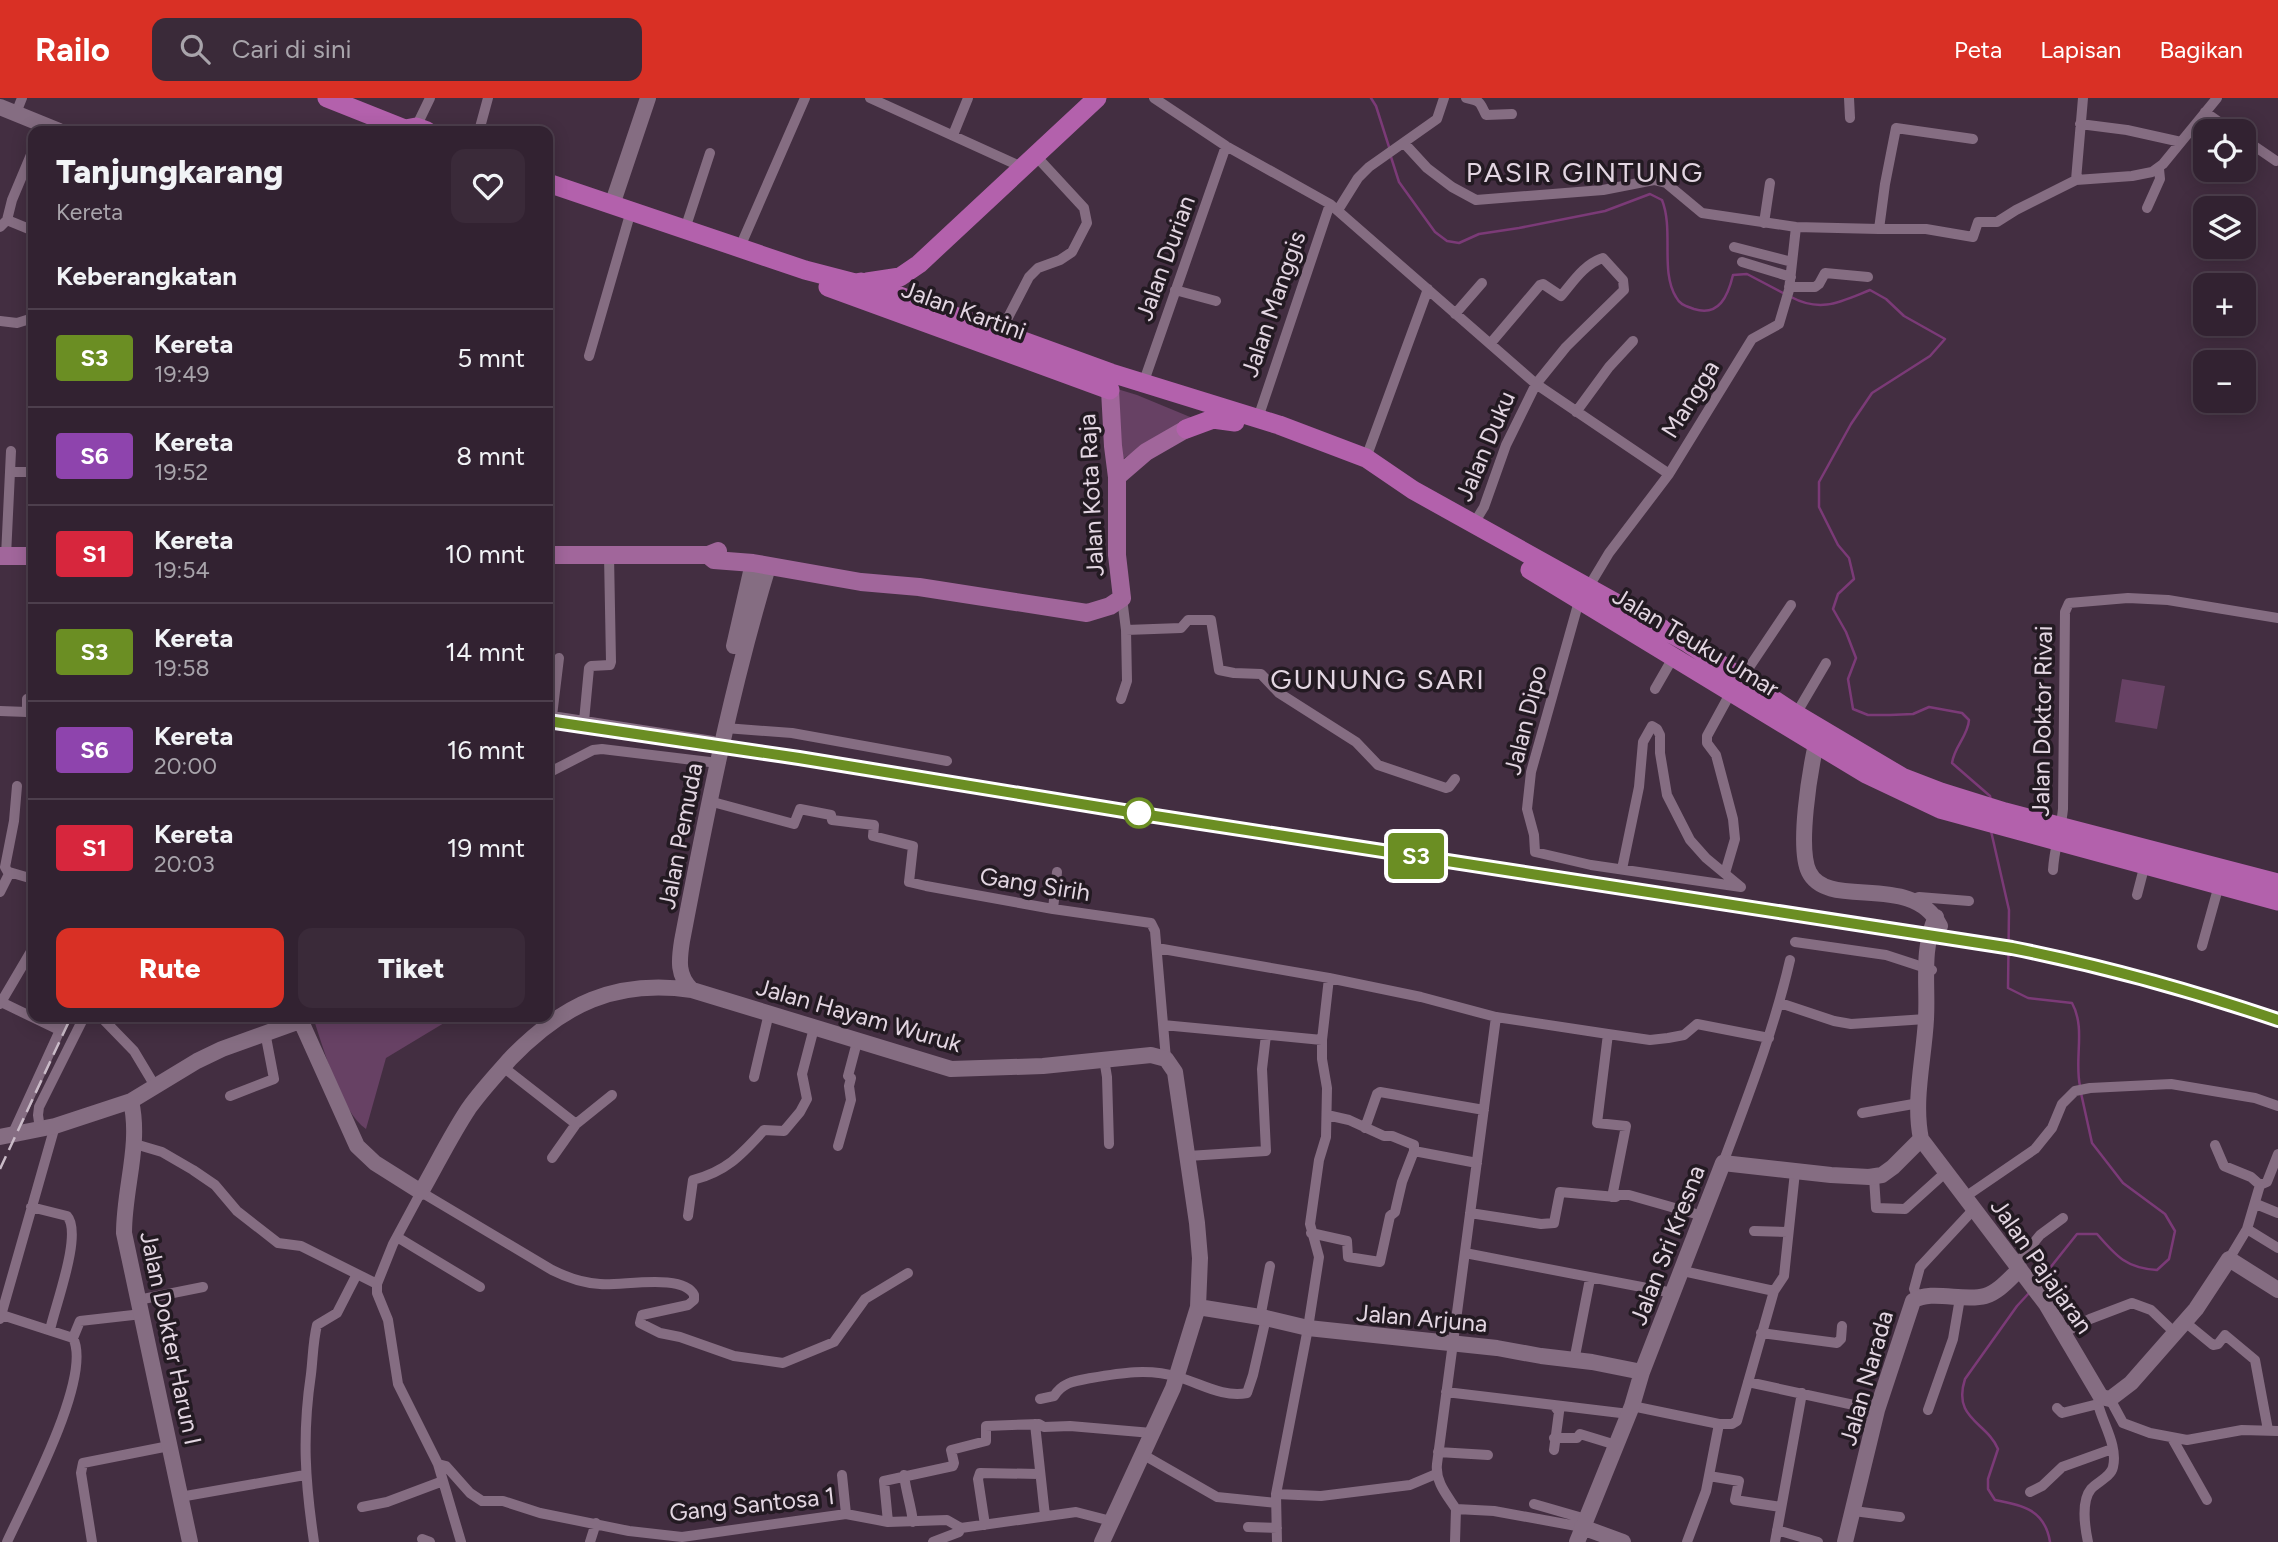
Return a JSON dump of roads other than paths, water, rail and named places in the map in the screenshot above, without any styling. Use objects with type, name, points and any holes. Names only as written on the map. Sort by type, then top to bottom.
[{"type":"highway","points":[[327,98],[362,104],[408,126]]},
{"type":"highway","points":[[861,282],[900,277],[919,264],[1097,98]]},
{"type":"highway","name":"Jalan Kartini","points":[[553,185],[805,270],[855,283],[861,282],[1000,333],[1115,380]]},
{"type":"highway","points":[[919,264],[919,296],[929,307]]},
{"type":"highway","name":"Jalan Kartini","points":[[805,270],[816,283],[1115,380],[1143,384]]},
{"type":"highway","name":"Jalan Teuku Umar","points":[[1143,384],[1258,418],[1366,458],[1413,490],[1474,524],[1584,594],[1674,656],[1796,714],[1902,777],[2145,864],[2212,877],[2270,884],[2278,901]]},
{"type":"highway","name":"Jalan Teuku Umar","points":[[1186,429],[1213,419],[1235,422],[1362,469],[1584,594],[1677,637],[1816,744],[1884,784],[1940,808],[2059,834],[2212,877]]},
{"type":"main road","name":"Jalan Kota Raja","points":[[1115,380],[1117,555],[1122,598]]},
{"type":"main road","name":"Jalan Teuku Umar","points":[[1117,477],[1146,452],[1186,429]]},
{"type":"main road","points":[[553,555],[708,555],[715,551],[759,554],[860,572],[889,583]]},
{"type":"main road","points":[[708,555],[714,560],[1087,613],[1100,610],[1122,598]]},
{"type":"main road","points":[[3,556],[28,556]]},
{"type":"street","points":[[416,126],[430,98]]},
{"type":"street","points":[[480,126],[488,98]]},
{"type":"street","points":[[589,356],[648,98]]},
{"type":"street","points":[[740,247],[805,98]]},
{"type":"street","points":[[870,98],[953,135],[1028,161],[1084,208],[1087,223],[1072,252],[1060,260],[1038,268],[1029,277],[1000,333]]},
{"type":"street","points":[[953,135],[968,98]]},
{"type":"street","points":[[1154,98],[1226,146],[1334,207],[1535,384],[1668,474]]},
{"type":"street","name":"Jalan Manggis","points":[[1258,418],[1334,207],[1358,178],[1437,119],[1444,98]]},
{"type":"street","points":[[1466,98],[1483,105],[1486,115],[1512,114]]},
{"type":"street","points":[[1849,98],[1850,118]]},
{"type":"street","points":[[2076,180],[2083,98]]},
{"type":"street","points":[[1399,147],[1476,200],[1603,190],[1660,180],[1702,213],[1796,227],[1926,229],[1973,237],[1978,222],[1997,222],[2016,209],[2076,180],[2132,176],[2159,169],[2217,98]]},
{"type":"street","points":[[0,107],[19,106],[45,126]]},
{"type":"street","points":[[2205,113],[2214,119]]},
{"type":"street","points":[[2080,124],[2127,130],[2181,142]]},
{"type":"street","points":[[1879,229],[1896,128],[1973,139]]},
{"type":"street","name":"Jalan Durian","points":[[1143,384],[1226,146]]},
{"type":"street","points":[[2256,147],[2276,161]]},
{"type":"street","points":[[685,229],[710,153]]},
{"type":"street","points":[[28,162],[4,224],[28,229]]},
{"type":"street","points":[[2147,208],[2160,179],[2159,169]]},
{"type":"street","points":[[1764,223],[1770,183]]},
{"type":"street","name":"Mangga","points":[[1584,594],[1609,553],[1668,474],[1752,339],[1779,324],[1790,285],[1796,227]]},
{"type":"street","points":[[1734,247],[1792,262]]},
{"type":"street","name":"Jalan Duku","points":[[1474,524],[1506,445],[1535,384],[1566,347],[1624,290],[1623,279],[1603,258],[1587,267],[1562,296],[1540,285],[1490,344]]},
{"type":"street","points":[[1742,262],[1790,285],[1815,287],[1825,273],[1868,277]]},
{"type":"street","points":[[1455,314],[1482,283]]},
{"type":"street","points":[[1175,289],[1216,301]]},
{"type":"street","points":[[1366,458],[1428,289]]},
{"type":"street","points":[[0,321],[17,323],[28,320]]},
{"type":"street","points":[[1576,412],[1609,367],[1633,341]]},
{"type":"street","points":[[3,556],[11,451]]},
{"type":"street","points":[[10,472],[28,472]]},
{"type":"street","points":[[584,721],[589,668],[610,665],[611,662],[609,555]]},
{"type":"street","name":"Jalan Pemuda","points":[[692,990],[682,977],[679,959],[709,801],[709,762],[724,717],[760,565]]},
{"type":"street","name":"Jalan Dipo","points":[[1584,594],[1531,772],[1527,808],[1535,852],[1622,869]]},
{"type":"street","points":[[1121,699],[1127,681],[1122,598]]},
{"type":"street","name":"Jalan Doktor Rivai","points":[[2053,870],[2059,834],[2065,612],[2069,603],[2128,598],[2168,600],[2278,618]]},
{"type":"street","points":[[1725,873],[1735,839],[1733,819],[1716,755],[1707,743],[1707,736],[1736,685],[1791,605]]},
{"type":"street","points":[[1126,630],[1181,628],[1188,620],[1211,620],[1219,670],[1261,674],[1279,693],[1356,742],[1378,765],[1446,788],[1449,788],[1455,779]]},
{"type":"street","points":[[1655,689],[1674,656]]},
{"type":"street","points":[[553,708],[559,658]]},
{"type":"street","points":[[1796,714],[1826,663]]},
{"type":"street","points":[[0,711],[27,712],[28,699]]},
{"type":"street","points":[[553,716],[713,741]]},
{"type":"street","points":[[724,717],[792,733],[947,761]]},
{"type":"street","name":"Jalan Pemuda","points":[[660,986],[670,961],[713,741],[724,717]]},
{"type":"street","points":[[1652,726],[1660,735],[1667,795],[1690,840],[1706,858],[1741,887],[1622,869],[1639,787],[1643,742],[1652,726]]},
{"type":"street","points":[[1723,1163],[1795,1172],[1874,1177],[1893,1167],[1921,1139],[1917,1112],[1931,926],[1936,917],[1924,904],[1913,899],[1827,887],[1812,877],[1808,870],[1805,850],[1806,814],[1816,744]]},
{"type":"street","points":[[553,770],[593,750],[602,749],[709,762]]},
{"type":"street","points":[[0,892],[14,821],[16,786]]},
{"type":"street","name":"Gang Sirih","points":[[709,801],[794,824],[800,809],[831,815],[832,820],[874,825],[873,836],[914,846],[909,882],[1053,909],[1146,922],[1153,926],[1157,948]]},
{"type":"street","points":[[2137,895],[2145,864]]},
{"type":"street","points":[[4,868],[28,877]]},
{"type":"street","points":[[1053,909],[1058,872]]},
{"type":"street","points":[[2202,946],[2212,877]]},
{"type":"street","points":[[1913,899],[1919,897],[1969,901]]},
{"type":"street","points":[[1795,943],[1886,955],[1929,969]]},
{"type":"street","points":[[1102,1542],[1177,1376],[1198,1307],[1200,1258],[1175,1072],[1166,1059],[1157,948],[1329,978],[1421,997],[1496,1017],[1608,1034],[1650,1040],[1668,1038],[1684,1035],[1696,1024],[1769,1038]]},
{"type":"street","points":[[28,957],[1,1003],[28,1016]]},
{"type":"street","name":"Jalan Sri Kresna","points":[[1582,1529],[1631,1410],[1642,1372],[1683,1271],[1769,1038],[1790,960]]},
{"type":"street","points":[[1277,1542],[1276,1499],[1319,1257],[1311,1233],[1313,1194],[1326,1137],[1322,1040],[1329,978]]},
{"type":"street","name":"Jalan Hayam Wuruk","points":[[553,1020],[573,1007],[608,993],[660,986],[692,990],[957,1070],[1043,1066],[1152,1055],[1166,1059]]},
{"type":"street","points":[[1780,1003],[1851,1024],[1926,1012]]},
{"type":"street","points":[[754,1077],[769,1013]]},
{"type":"street","points":[[1455,1542],[1456,1509],[1436,1474],[1496,1017]]},
{"type":"street","points":[[42,1022],[55,1028]]},
{"type":"street","points":[[6,1136],[63,1022]]},
{"type":"street","points":[[73,1338],[1,1317],[31,1207],[48,1128],[39,1107],[82,1022]]},
{"type":"street","points":[[106,1022],[134,1051],[155,1086]]},
{"type":"street","points":[[6,1136],[48,1128],[131,1101],[197,1061],[292,1022]]},
{"type":"street","points":[[301,1022],[360,1150],[421,1192],[552,1270],[572,1279],[601,1285],[670,1282],[687,1286],[694,1295],[694,1300],[688,1305],[642,1315],[640,1323],[660,1333],[752,1360],[783,1363],[834,1342],[865,1299],[908,1273]]},
{"type":"street","name":"Jalan Hayam Wuruk","points":[[421,1192],[469,1108],[503,1067],[550,1022]]},
{"type":"street","points":[[1163,1025],[1322,1040]]},
{"type":"street","points":[[688,1216],[693,1180],[715,1174],[735,1160],[764,1130],[784,1131],[800,1112],[807,1098],[802,1074],[803,1063],[814,1028]]},
{"type":"street","points":[[230,1096],[274,1079],[265,1032]]},
{"type":"street","points":[[1608,1034],[1597,1123],[1626,1126],[1612,1197]]},
{"type":"street","points":[[1188,1156],[1266,1151],[1262,1069],[1266,1035]]},
{"type":"street","points":[[838,1146],[850,1100],[851,1078],[848,1076],[857,1042]]},
{"type":"street","points":[[1104,1059],[1108,1077],[1109,1144]]},
{"type":"street","points":[[503,1067],[576,1124]]},
{"type":"street","points":[[1917,1298],[1914,1289],[1920,1267],[1970,1203],[2035,1149],[2052,1128],[2062,1104],[2075,1091],[2171,1084],[2255,1098],[2278,1106]]},
{"type":"street","points":[[1365,1128],[1380,1092],[1484,1110]]},
{"type":"street","points":[[552,1158],[576,1124],[612,1096]]},
{"type":"street","name":"Jalan Dokter Harun I","points":[[131,1101],[135,1118],[135,1144],[126,1197],[124,1233],[190,1542]]},
{"type":"street","points":[[1862,1113],[1919,1103]]},
{"type":"street","points":[[1311,1233],[1347,1241],[1348,1257],[1380,1262],[1390,1216],[1395,1212],[1402,1182],[1414,1151],[1414,1145],[1349,1120],[1327,1115]]},
{"type":"street","name":"Jalan Pajajaran","points":[[1921,1139],[2046,1304],[2103,1400]]},
{"type":"street","points":[[135,1144],[178,1160],[215,1185],[237,1210],[278,1242],[301,1246],[377,1283]]},
{"type":"street","points":[[2214,1145],[2224,1166],[2251,1177],[2260,1185]]},
{"type":"street","points":[[1414,1151],[1477,1163]]},
{"type":"street","points":[[2260,1185],[2267,1182],[2278,1154]]},
{"type":"street","points":[[1446,1392],[1554,1405],[1631,1410],[1719,1424],[1732,1424],[1737,1421],[1774,1291],[1784,1276],[1795,1172]]},
{"type":"street","points":[[1874,1177],[1876,1208],[1905,1209],[1946,1172]]},
{"type":"street","points":[[2057,1408],[2062,1413],[2103,1400],[2131,1383],[2196,1309],[2229,1259],[2247,1229],[2260,1185]]},
{"type":"street","points":[[421,1192],[397,1237],[377,1283],[377,1293],[388,1320],[398,1384],[438,1464],[461,1542]]},
{"type":"street","points":[[1470,1213],[1553,1223],[1560,1192],[1612,1197],[1629,1195],[1703,1216]]},
{"type":"street","points":[[2256,1204],[2278,1213]]},
{"type":"street","points":[[31,1207],[66,1216],[73,1228],[71,1250],[50,1330]]},
{"type":"street","points":[[2018,1267],[2040,1235],[2063,1218]]},
{"type":"street","points":[[2247,1229],[2278,1248]]},
{"type":"street","points":[[1754,1231],[1788,1233]]},
{"type":"street","points":[[397,1237],[480,1287]]},
{"type":"street","points":[[1465,1253],[1673,1293]]},
{"type":"street","points":[[2229,1259],[2278,1290]]},
{"type":"street","points":[[1040,1399],[1054,1396],[1060,1387],[1072,1381],[1135,1371],[1177,1376],[1233,1394],[1247,1393],[1254,1375],[1270,1266]]},
{"type":"street","name":"Jalan Narada","points":[[1845,1542],[1877,1410],[1910,1307],[1917,1298],[1984,1297],[1993,1293],[2018,1267]]},
{"type":"street","points":[[1683,1271],[1774,1291]]},
{"type":"street","points":[[314,1542],[305,1475],[305,1424],[313,1341],[317,1325],[337,1313],[357,1274]]},
{"type":"street","points":[[1574,1361],[1590,1279]]},
{"type":"street","points":[[7,1542],[64,1416],[76,1364],[73,1338],[80,1321],[140,1307],[204,1287]]},
{"type":"street","points":[[1928,1410],[1953,1339],[1960,1298]]},
{"type":"street","points":[[2063,1333],[2132,1303],[2151,1310],[2213,1345],[2218,1344],[2225,1335],[2255,1360],[2273,1431],[2242,1430],[2188,1440],[2172,1438],[2123,1423],[2103,1400]]},
{"type":"street","name":"Jalan Arjuna","points":[[1198,1307],[1308,1328],[1497,1348],[1642,1372]]},
{"type":"street","points":[[1761,1333],[1833,1344],[1841,1339],[1842,1326]]},
{"type":"street","points":[[1748,1382],[1877,1410]]},
{"type":"street","points":[[1775,1542],[1802,1393]]},
{"type":"street","points":[[2088,1542],[2085,1522],[2087,1496],[2113,1469],[2103,1400]]},
{"type":"street","points":[[1554,1405],[1559,1412],[1554,1450]]},
{"type":"street","points":[[888,1522],[884,1481],[953,1466],[951,1450],[986,1441],[986,1426],[1035,1424],[1044,1427],[1070,1426],[1152,1433]]},
{"type":"street","points":[[1035,1424],[1045,1516]]},
{"type":"street","points":[[1687,1542],[1703,1499],[1719,1424]]},
{"type":"street","points":[[1554,1438],[1577,1438],[1580,1434],[1616,1445]]},
{"type":"street","points":[[2172,1438],[2207,1500]]},
{"type":"street","points":[[92,1542],[81,1473],[83,1463],[169,1446]]},
{"type":"street","points":[[2030,1492],[2042,1486],[2062,1467],[2112,1449]]},
{"type":"street","points":[[1438,1452],[1488,1455]]},
{"type":"street","points":[[1142,1454],[1217,1497],[1276,1499],[1321,1496],[1410,1485],[1436,1474]]},
{"type":"street","name":"Gang Santosa 1","points":[[438,1464],[446,1466],[470,1493],[482,1501],[503,1501],[540,1513],[629,1531],[682,1538],[846,1514],[888,1522],[947,1520],[960,1534]]},
{"type":"street","points":[[985,1525],[978,1479],[980,1473],[1040,1474]]},
{"type":"street","points":[[180,1497],[305,1475]]},
{"type":"street","points":[[842,1475],[846,1514]]},
{"type":"street","points":[[904,1475],[906,1493],[910,1496],[912,1522]]},
{"type":"street","points":[[1709,1476],[1739,1481],[1735,1500],[1781,1507]]},
{"type":"street","points":[[362,1507],[443,1481]]},
{"type":"street","points":[[1534,1504],[1582,1529]]},
{"type":"street","points":[[1456,1509],[1494,1511],[1582,1529],[1623,1542]]},
{"type":"street","points":[[1854,1511],[1900,1517]]},
{"type":"street","points":[[933,1542],[985,1525],[1045,1516],[1076,1513],[1111,1521]]},
{"type":"street","points":[[590,1542],[596,1523]]},
{"type":"street","points":[[1248,1527],[1277,1528]]},
{"type":"street","points":[[1777,1530],[1818,1542]]},
{"type":"waterway","points":[[1371,98],[1390,150]]},
{"type":"waterway","points":[[1391,157],[1399,182],[1435,232],[1447,241],[1459,243],[1479,234],[1605,211],[1650,194],[1662,200],[1667,224],[1671,287],[1681,304],[1703,311],[1716,307],[1725,297],[1733,275],[1747,274],[1785,294]]},
{"type":"waterway","points":[[1791,297],[1821,305],[1840,302],[1870,290],[1886,299],[1904,316],[1945,339],[1930,356],[1872,393],[1851,424],[1819,482],[1819,507],[1838,545],[1849,558],[1854,579],[1838,594],[1833,609],[1856,658],[1848,679],[1853,709],[1868,715],[1913,714],[1929,707],[1962,713],[1969,720],[1968,726],[1952,763],[1990,796],[1991,800]]},
{"type":"waterway","points":[[1991,831],[2009,910],[2008,988],[2028,998],[2072,1003],[2079,1033],[2080,1086]]},
{"type":"waterway","points":[[2038,1283],[2077,1234],[2097,1234],[2122,1260],[2137,1267],[2157,1270],[2169,1259],[2175,1231],[2165,1214],[2123,1183],[2092,1143],[2081,1093]]},
{"type":"waterway","points":[[2029,1293],[1965,1379],[1962,1392],[1967,1412],[1998,1449],[1988,1479],[1988,1489],[1995,1500],[2015,1504],[2038,1516],[2050,1542]]},
{"type":"railway","points":[[553,722],[2012,949],[2146,980],[2278,1020]]},
{"type":"railway","points":[[0,1169],[69,1022]]},
{"type":"train","name":"S3","points":[[553,722],[2012,948],[2157,981],[2278,1020]]},
{"type":"district","name":"PASIR GINTUNG","points":[[1585,172]]},
{"type":"district","name":"GUNUNG SARI","points":[[1378,679]]}]
